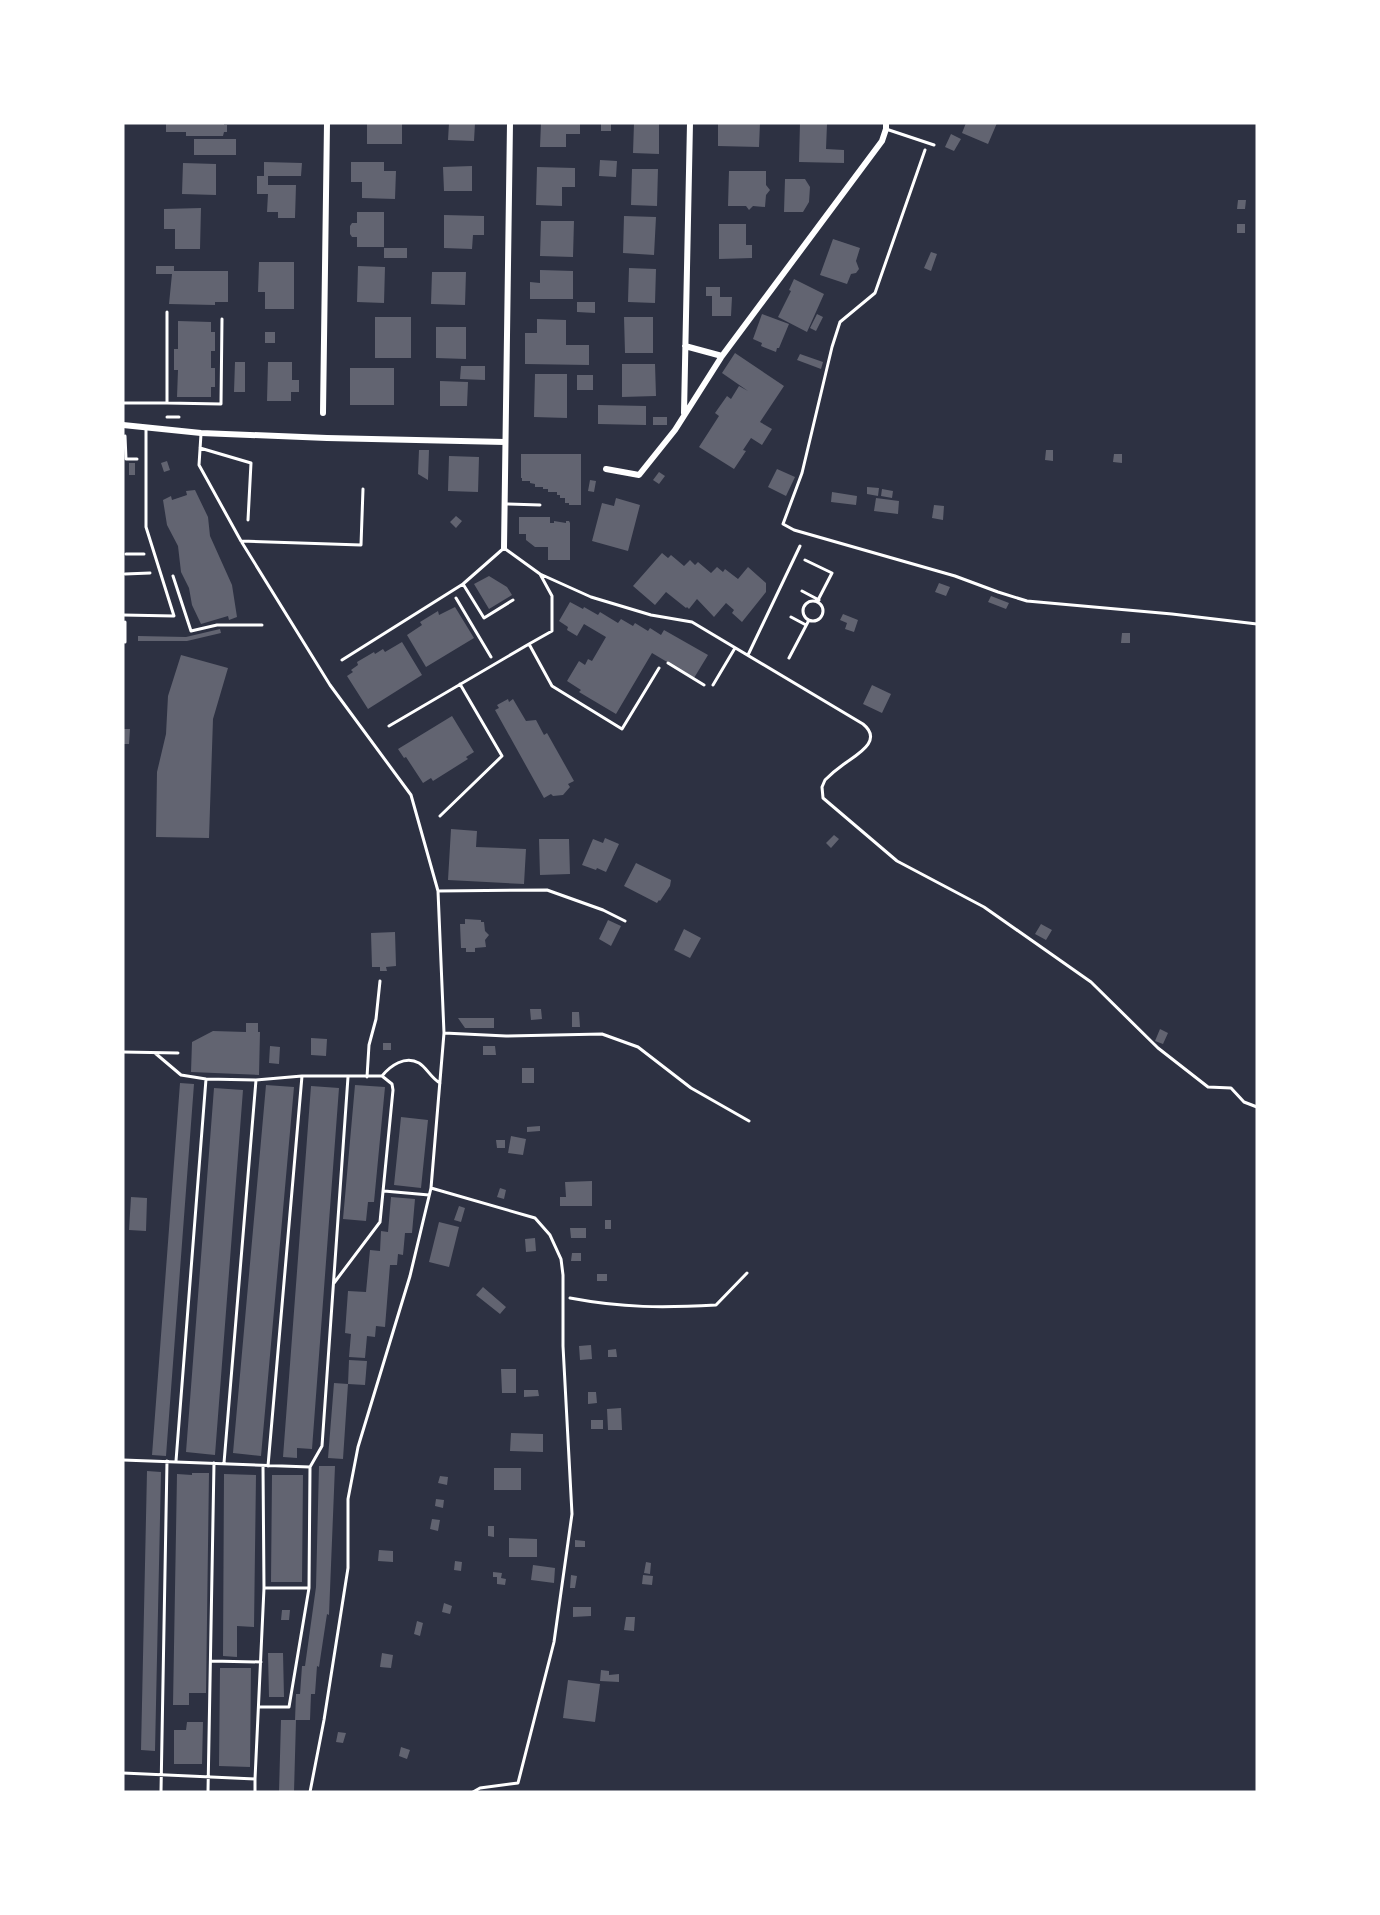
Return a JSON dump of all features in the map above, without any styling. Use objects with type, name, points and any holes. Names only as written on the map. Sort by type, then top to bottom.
[{"type":"street","points":[[323,413],[327,123]]},
{"type":"street","points":[[504,548],[510,123]]},
{"type":"street","points":[[684,416],[690,123]]},
{"type":"street","points":[[606,469],[639,475],[675,430],[722,356],[882,141],[886,126]]},
{"type":"street","points":[[685,346],[722,356]]},
{"type":"street","points":[[124,425],[201,433],[505,442]]},
{"type":"lane","points":[[886,126],[934,145]]},
{"type":"lane","points":[[166,404],[168,312]]},
{"type":"lane","points":[[123,403],[221,404],[222,319]]},
{"type":"lane","points":[[124,615],[174,615],[146,527],[146,427]]},
{"type":"lane","points":[[201,433],[199,465],[241,541],[330,686],[411,795],[438,891],[444,1034],[431,1188],[410,1276],[358,1448],[348,1499],[348,1568],[310,1792]]},
{"type":"lane","points":[[200,448],[251,463],[248,520]]},
{"type":"lane","points":[[241,541],[361,545],[363,489]]},
{"type":"lane","points":[[504,504],[540,505]]},
{"type":"lane","points":[[748,656],[800,546]]},
{"type":"lane","points":[[342,660],[452,592],[504,548],[540,574],[591,597],[651,615],[692,622],[863,724],[870,732],[870,739],[866,747],[825,780],[822,787],[823,798],[897,861],[984,907],[1091,982],[1158,1048],[1208,1087],[1231,1088],[1244,1102],[1257,1107]]},
{"type":"lane","points":[[389,726],[552,631],[552,597],[540,574]]},
{"type":"lane","points":[[463,584],[484,618],[513,600]]},
{"type":"lane","points":[[529,644],[552,686],[622,729],[659,668]]},
{"type":"lane","points":[[714,685],[735,648]]},
{"type":"lane","points":[[441,816],[502,756],[460,684]]},
{"type":"lane","points":[[438,891],[547,890],[603,910],[625,921]]},
{"type":"lane","points":[[367,1077],[369,1045],[376,1019],[380,981]]},
{"type":"lane","points":[[444,1034],[506,1036],[602,1034],[620,1039],[638,1047],[691,1088],[749,1121]]},
{"type":"lane","points":[[123,1052],[178,1053]]},
{"type":"lane","points":[[155,1053],[181,1075],[206,1079],[256,1080],[303,1076],[382,1076],[397,1063],[407,1060],[419,1063],[433,1079],[440,1083]]},
{"type":"lane","points":[[255,1792],[264,1588],[266,1466],[303,1076]]},
{"type":"lane","points":[[333,1284],[380,1222],[393,1090],[392,1084],[382,1076]]},
{"type":"lane","points":[[259,1707],[289,1707],[309,1588],[310,1467],[322,1446],[348,1077]]},
{"type":"lane","points":[[176,1461],[206,1079]]},
{"type":"lane","points":[[224,1463],[256,1080]]},
{"type":"lane","points":[[431,1188],[534,1218],[550,1235],[561,1260],[572,1514],[554,1642],[518,1783],[480,1788],[472,1792]]},
{"type":"lane","points":[[384,1191],[429,1195]]},
{"type":"lane","points":[[123,1460],[310,1467]]},
{"type":"lane","points":[[161,1792],[167,1461]]},
{"type":"lane","points":[[208,1792],[214,1463]]},
{"type":"lane","points":[[264,1588],[309,1588]]},
{"type":"lane","points":[[210,1661],[261,1662]]},
{"type":"lane","points":[[123,1773],[255,1779]]},
{"type":"path","points":[[927,143],[875,293],[840,322],[802,473],[783,524],[794,530],[955,576],[1027,601],[1257,624]]},
{"type":"path","points":[[124,425],[126,459],[146,460]]},
{"type":"path","points":[[138,459],[138,467]]},
{"type":"path","points":[[126,554],[146,554],[143,546]]},
{"type":"path","points":[[805,560],[832,573],[818,601]]},
{"type":"path","points":[[125,574],[152,573],[149,563]]},
{"type":"path","points":[[172,574],[191,631],[217,625],[262,626]]},
{"type":"path","points":[[802,591],[818,601],[822,608],[822,614],[815,620],[809,620],[804,615],[805,606],[810,602],[818,601]]},
{"type":"path","points":[[452,592],[495,664]]},
{"type":"path","points":[[124,615],[125,642]]},
{"type":"path","points":[[791,617],[806,625]]},
{"type":"path","points":[[789,658],[809,620]]},
{"type":"path","points":[[659,668],[663,661],[711,689],[714,685]]},
{"type":"path","points":[[563,1296],[603,1304],[644,1308],[716,1305],[747,1273]]},
{"type":"building","points":[[166,123],[224,123],[227,125],[227,132],[224,132],[223,136],[186,136],[186,132],[166,132]]},
{"type":"building","points":[[367,123],[402,123],[402,144],[367,144]]},
{"type":"building","points":[[449,123],[475,123],[474,141],[448,140]]},
{"type":"building","points":[[541,123],[580,123],[580,134],[566,134],[566,147],[540,147]]},
{"type":"building","points":[[601,123],[611,123],[611,131],[601,131]]},
{"type":"building","points":[[634,123],[659,123],[659,154],[633,153]]},
{"type":"building","points":[[718,123],[760,123],[759,147],[718,146]]},
{"type":"building","points":[[800,123],[827,124],[826,149],[844,150],[844,163],[799,162]]},
{"type":"building","points":[[966,123],[997,123],[988,144],[962,133]]},
{"type":"building","points":[[951,134],[961,139],[954,151],[945,147]]},
{"type":"building","points":[[194,139],[236,139],[236,155],[194,155]]},
{"type":"building","points":[[600,160],[617,161],[616,177],[599,176]]},
{"type":"building","points":[[264,162],[302,163],[301,176],[268,176],[268,185],[296,185],[295,218],[278,218],[278,212],[267,212],[268,194],[257,194],[257,176],[264,176]]},
{"type":"building","points":[[351,162],[384,162],[384,171],[396,171],[395,199],[362,198],[362,182],[351,182]]},
{"type":"building","points":[[183,163],[216,164],[216,195],[182,194]]},
{"type":"building","points":[[472,166],[472,191],[444,191],[443,167]]},
{"type":"building","points":[[537,167],[575,168],[575,187],[562,187],[562,206],[536,205]]},
{"type":"building","points":[[632,169],[658,169],[657,206],[631,205]]},
{"type":"building","points":[[729,171],[766,171],[766,185],[770,190],[766,195],[765,207],[753,206],[749,210],[746,206],[728,206]]},
{"type":"building","points":[[785,179],[805,179],[810,187],[809,202],[803,212],[784,212]]},
{"type":"building","points":[[1238,200],[1246,200],[1245,209],[1237,209]]},
{"type":"building","points":[[201,208],[200,249],[175,249],[175,229],[164,229],[164,209]]},
{"type":"building","points":[[357,212],[384,212],[384,247],[357,247],[357,237],[352,237],[350,234],[350,226],[352,223],[357,223]]},
{"type":"building","points":[[444,215],[484,216],[484,235],[473,235],[472,249],[444,248]]},
{"type":"building","points":[[624,216],[656,217],[654,255],[623,253]]},
{"type":"building","points":[[541,221],[574,221],[573,257],[540,256]]},
{"type":"building","points":[[719,224],[746,224],[746,245],[752,245],[752,258],[719,259]]},
{"type":"building","points":[[1237,224],[1245,224],[1245,233],[1237,233]]},
{"type":"building","points":[[833,239],[860,248],[856,261],[859,269],[856,273],[851,274],[847,284],[820,275]]},
{"type":"building","points":[[384,248],[407,248],[407,258],[384,258]]},
{"type":"building","points":[[931,252],[937,254],[931,271],[924,268]]},
{"type":"building","points":[[259,262],[294,262],[294,309],[265,309],[265,292],[258,292]]},
{"type":"building","points":[[156,266],[174,266],[174,271],[228,271],[228,302],[215,302],[215,305],[169,304],[172,274],[156,274]]},
{"type":"building","points":[[358,266],[385,267],[384,303],[357,302]]},
{"type":"building","points":[[629,268],[656,269],[655,303],[628,302]]},
{"type":"building","points":[[540,270],[573,271],[573,299],[530,299],[530,282],[540,283]]},
{"type":"building","points":[[432,272],[466,272],[465,305],[431,304]]},
{"type":"building","points":[[794,279],[824,294],[807,332],[778,317],[791,291],[789,290]]},
{"type":"building","points":[[706,287],[720,287],[720,297],[732,297],[731,316],[712,316],[712,296],[706,296]]},
{"type":"building","points":[[577,302],[595,302],[595,313],[577,312]]},
{"type":"building","points":[[762,314],[789,324],[776,352],[761,346],[762,343],[753,339]]},
{"type":"building","points":[[817,314],[823,317],[816,331],[810,328]]},
{"type":"building","points":[[375,317],[411,317],[411,358],[375,358]]},
{"type":"building","points":[[624,317],[653,317],[653,353],[625,353]]},
{"type":"building","points":[[537,319],[566,320],[566,345],[589,345],[589,365],[525,364],[525,333],[537,333]]},
{"type":"building","points":[[178,321],[211,322],[211,332],[215,332],[215,351],[211,351],[211,368],[215,368],[215,387],[211,387],[211,397],[177,397],[178,370],[174,370],[174,349],[178,349]]},
{"type":"building","points":[[436,327],[466,327],[466,359],[436,358]]},
{"type":"building","points":[[265,332],[275,332],[275,343],[265,343]]},
{"type":"building","points":[[735,353],[784,386],[760,422],[772,429],[762,445],[751,438],[743,450],[746,451],[734,469],[699,447],[719,416],[715,413],[727,396],[731,399],[739,386],[748,391],[722,373]]},
{"type":"building","points":[[800,354],[823,362],[821,369],[797,360]]},
{"type":"building","points":[[235,362],[245,362],[245,392],[234,392]]},
{"type":"building","points":[[268,362],[292,362],[292,380],[299,380],[299,392],[291,392],[291,401],[267,401]]},
{"type":"building","points":[[622,364],[655,364],[656,396],[622,397]]},
{"type":"building","points":[[461,366],[485,366],[485,380],[460,379]]},
{"type":"building","points":[[350,368],[394,368],[394,405],[350,405]]},
{"type":"building","points":[[535,374],[567,374],[567,418],[534,417]]},
{"type":"building","points":[[577,375],[593,375],[593,390],[577,390]]},
{"type":"building","points":[[440,381],[468,382],[467,406],[440,406]]},
{"type":"building","points":[[598,405],[646,406],[646,425],[598,424]]},
{"type":"building","points":[[653,417],[667,417],[667,425],[653,425]]},
{"type":"building","points":[[419,450],[429,450],[428,480],[418,474]]},
{"type":"building","points":[[1046,450],[1053,450],[1053,461],[1045,460]]},
{"type":"building","points":[[521,454],[581,454],[581,505],[569,505],[565,503],[565,498],[557,495],[557,492],[548,492],[548,489],[535,487],[535,484],[530,481],[522,481]]},
{"type":"building","points":[[1114,454],[1122,454],[1122,463],[1113,462]]},
{"type":"building","points":[[449,456],[479,457],[478,492],[448,491]]},
{"type":"building","points":[[167,461],[170,470],[164,472],[161,463]]},
{"type":"building","points":[[129,463],[135,463],[135,475],[129,475]]},
{"type":"building","points":[[777,469],[795,477],[786,496],[768,487]]},
{"type":"building","points":[[659,472],[665,476],[659,484],[653,480]]},
{"type":"building","points":[[590,480],[596,481],[594,492],[588,491]]},
{"type":"building","points":[[867,487],[879,488],[878,496],[867,494]]},
{"type":"building","points":[[882,489],[893,491],[892,498],[881,496]]},
{"type":"building","points":[[195,490],[208,517],[210,536],[232,585],[237,617],[229,620],[228,616],[201,624],[181,572],[178,546],[167,525],[163,500],[171,496],[172,500],[187,495],[186,491]]},
{"type":"building","points":[[832,492],[857,496],[856,505],[831,502]]},
{"type":"building","points":[[616,498],[640,505],[628,551],[592,541],[602,503],[614,506]]},
{"type":"building","points":[[876,498],[899,501],[898,514],[874,511]]},
{"type":"building","points":[[934,505],[944,506],[943,520],[932,518]]},
{"type":"building","points":[[456,516],[462,521],[456,528],[450,522]]},
{"type":"building","points":[[519,517],[550,517],[550,523],[569,521],[570,560],[548,560],[548,547],[535,547],[526,540],[526,534],[519,534]]},
{"type":"building","points":[[662,553],[668,558],[671,555],[684,566],[690,560],[695,565],[698,562],[711,573],[717,567],[723,572],[725,569],[738,579],[748,567],[766,583],[766,592],[742,622],[732,613],[734,610],[726,603],[714,617],[697,599],[689,609],[666,592],[655,605],[633,586]]},
{"type":"building","points":[[489,576],[507,587],[512,595],[489,609],[474,584]]},
{"type":"building","points":[[939,583],[950,587],[946,596],[935,592]]},
{"type":"building","points":[[991,596],[1009,603],[1006,609],[988,602]]},
{"type":"building","points":[[570,602],[598,615],[600,612],[618,623],[621,619],[633,626],[635,623],[648,631],[650,628],[661,635],[664,630],[708,655],[694,678],[652,653],[616,714],[579,692],[581,690],[567,681],[579,661],[585,665],[588,659],[592,661],[606,637],[584,624],[577,636],[567,630],[568,627],[559,621]]},
{"type":"building","points":[[455,607],[474,638],[426,667],[407,635],[422,625],[420,622],[438,611],[439,615]]},
{"type":"building","points":[[843,614],[858,620],[854,632],[845,629],[847,623],[840,620]]},
{"type":"building","points":[[220,629],[221,633],[187,641],[138,641],[138,636],[186,637]]},
{"type":"building","points":[[1122,633],[1130,633],[1130,643],[1121,643]]},
{"type":"building","points":[[402,642],[422,675],[368,709],[347,676],[358,665],[357,662],[374,652],[375,654],[383,649],[385,652]]},
{"type":"building","points":[[181,655],[228,668],[213,719],[209,838],[156,837],[157,772],[166,734],[168,696]]},
{"type":"building","points":[[872,685],[891,694],[882,713],[863,704]]},
{"type":"building","points":[[508,699],[509,702],[513,699],[526,721],[536,720],[544,735],[547,733],[574,781],[568,784],[570,787],[563,795],[553,796],[551,794],[544,798],[495,710],[499,708],[497,705]]},
{"type":"building","points":[[452,716],[474,752],[466,757],[468,759],[433,781],[431,778],[423,783],[398,749]]},
{"type":"building","points":[[123,729],[130,729],[129,744],[123,744]]},
{"type":"building","points":[[451,829],[477,831],[476,847],[526,849],[524,884],[448,880]]},
{"type":"building","points":[[834,835],[839,839],[831,848],[826,843]]},
{"type":"building","points":[[605,838],[619,844],[606,872],[582,865],[593,839],[603,843]]},
{"type":"building","points":[[539,839],[569,839],[570,874],[540,875]]},
{"type":"building","points":[[636,863],[671,880],[670,886],[657,903],[624,886]]},
{"type":"building","points":[[465,919],[484,922],[485,931],[489,935],[485,940],[486,947],[475,948],[475,952],[466,952],[466,948],[461,948],[460,924],[465,924]]},
{"type":"building","points":[[608,920],[621,926],[611,946],[599,939]]},
{"type":"building","points":[[1041,924],[1052,930],[1046,940],[1035,934]]},
{"type":"building","points":[[684,929],[701,938],[690,958],[674,950]]},
{"type":"building","points":[[395,932],[396,966],[386,967],[387,971],[380,971],[380,967],[372,967],[371,933]]},
{"type":"building","points":[[530,1009],[541,1009],[542,1019],[531,1020]]},
{"type":"building","points":[[572,1012],[579,1012],[580,1027],[572,1027]]},
{"type":"building","points":[[458,1018],[494,1018],[494,1028],[465,1028]]},
{"type":"building","points":[[246,1023],[258,1023],[258,1032],[260,1032],[259,1075],[191,1072],[192,1042],[213,1031],[246,1032]]},
{"type":"building","points":[[1160,1029],[1168,1033],[1163,1044],[1155,1041]]},
{"type":"building","points":[[311,1038],[327,1039],[326,1056],[311,1055]]},
{"type":"building","points":[[383,1043],[391,1043],[391,1050],[383,1050]]},
{"type":"building","points":[[270,1046],[280,1047],[279,1064],[269,1063]]},
{"type":"building","points":[[483,1046],[495,1046],[496,1055],[483,1055]]},
{"type":"building","points":[[522,1068],[534,1068],[534,1083],[522,1083]]},
{"type":"building","points":[[180,1083],[194,1084],[166,1456],[152,1455]]},
{"type":"building","points":[[266,1085],[294,1087],[261,1456],[233,1453]]},
{"type":"building","points":[[355,1085],[385,1087],[374,1202],[368,1202],[366,1221],[343,1219]]},
{"type":"building","points":[[311,1086],[339,1088],[312,1449],[297,1448],[297,1458],[283,1457]]},
{"type":"building","points":[[214,1088],[243,1090],[215,1455],[186,1452]]},
{"type":"building","points":[[401,1117],[428,1120],[421,1188],[394,1185]]},
{"type":"building","points":[[540,1126],[540,1131],[527,1132],[527,1127]]},
{"type":"building","points":[[511,1136],[526,1139],[523,1155],[508,1153]]},
{"type":"building","points":[[496,1140],[505,1140],[505,1148],[497,1148]]},
{"type":"building","points":[[592,1181],[592,1206],[560,1206],[560,1197],[566,1197],[565,1182]]},
{"type":"building","points":[[500,1188],[506,1190],[504,1199],[497,1197]]},
{"type":"building","points":[[131,1197],[147,1198],[146,1231],[129,1230]]},
{"type":"building","points":[[391,1197],[415,1199],[412,1233],[405,1233],[403,1255],[398,1254],[397,1265],[390,1265],[385,1327],[376,1326],[375,1337],[367,1336],[365,1358],[349,1357],[351,1334],[345,1333],[348,1291],[366,1292],[370,1250],[380,1251],[381,1231],[388,1232]]},
{"type":"building","points":[[459,1206],[465,1208],[461,1222],[454,1220]]},
{"type":"building","points":[[605,1220],[611,1220],[611,1229],[605,1229]]},
{"type":"building","points":[[439,1222],[459,1227],[449,1267],[429,1262]]},
{"type":"building","points":[[570,1228],[586,1228],[586,1238],[571,1238]]},
{"type":"building","points":[[535,1238],[536,1251],[526,1252],[525,1239]]},
{"type":"building","points":[[572,1253],[581,1253],[581,1261],[571,1261]]},
{"type":"building","points":[[597,1274],[607,1274],[607,1281],[597,1281]]},
{"type":"building","points":[[483,1287],[506,1307],[500,1314],[476,1295]]},
{"type":"building","points":[[591,1345],[592,1359],[580,1360],[579,1346]]},
{"type":"building","points":[[616,1349],[617,1357],[608,1357],[608,1350]]},
{"type":"building","points":[[349,1360],[367,1361],[365,1385],[348,1384]]},
{"type":"building","points":[[501,1369],[516,1369],[516,1393],[502,1393]]},
{"type":"building","points":[[334,1383],[348,1384],[343,1459],[328,1458]]},
{"type":"building","points":[[524,1390],[538,1390],[539,1396],[524,1397]]},
{"type":"building","points":[[588,1392],[596,1392],[597,1403],[588,1404]]},
{"type":"building","points":[[621,1408],[622,1430],[608,1430],[607,1409]]},
{"type":"building","points":[[591,1420],[603,1420],[603,1429],[591,1429]]},
{"type":"building","points":[[511,1433],[543,1434],[543,1452],[510,1451]]},
{"type":"building","points":[[319,1466],[335,1466],[329,1615],[327,1614],[319,1667],[317,1666],[315,1694],[311,1694],[310,1720],[295,1720],[296,1694],[300,1694],[302,1666],[305,1666],[316,1587]]},
{"type":"building","points":[[494,1468],[521,1468],[521,1490],[494,1490]]},
{"type":"building","points":[[147,1471],[161,1472],[155,1751],[141,1750]]},
{"type":"building","points":[[192,1473],[209,1473],[206,1693],[189,1693],[189,1705],[173,1705],[177,1474],[192,1475]]},
{"type":"building","points":[[224,1474],[256,1475],[254,1627],[237,1626],[237,1657],[223,1656]]},
{"type":"building","points":[[272,1475],[303,1475],[302,1582],[271,1582]]},
{"type":"building","points":[[440,1476],[448,1477],[447,1485],[438,1483]]},
{"type":"building","points":[[436,1499],[444,1500],[443,1508],[435,1506]]},
{"type":"building","points":[[432,1519],[440,1520],[438,1531],[430,1529]]},
{"type":"building","points":[[488,1526],[494,1526],[494,1537],[488,1536]]},
{"type":"building","points":[[509,1538],[537,1539],[537,1557],[509,1557]]},
{"type":"building","points":[[575,1540],[585,1541],[585,1547],[575,1547]]},
{"type":"building","points":[[379,1550],[393,1551],[393,1562],[378,1561]]},
{"type":"building","points":[[455,1561],[462,1562],[461,1571],[454,1570]]},
{"type":"building","points":[[646,1562],[651,1563],[650,1574],[644,1573]]},
{"type":"building","points":[[533,1565],[555,1568],[554,1583],[531,1580]]},
{"type":"building","points":[[493,1572],[502,1573],[501,1578],[506,1579],[505,1585],[497,1584],[497,1577],[493,1577]]},
{"type":"building","points":[[571,1575],[577,1576],[575,1588],[570,1588]]},
{"type":"building","points":[[643,1575],[653,1576],[652,1585],[642,1584]]},
{"type":"building","points":[[444,1603],[452,1606],[450,1614],[442,1612]]},
{"type":"building","points":[[573,1607],[591,1607],[591,1616],[573,1617]]},
{"type":"building","points":[[282,1610],[290,1610],[289,1620],[281,1620]]},
{"type":"building","points":[[626,1617],[635,1617],[634,1631],[624,1630]]},
{"type":"building","points":[[417,1621],[423,1623],[420,1636],[414,1634]]},
{"type":"building","points":[[268,1653],[283,1653],[284,1697],[269,1697]]},
{"type":"building","points":[[382,1653],[393,1655],[391,1668],[380,1667]]},
{"type":"building","points":[[220,1668],[251,1668],[250,1767],[219,1766]]},
{"type":"building","points":[[601,1670],[609,1671],[609,1675],[619,1674],[619,1682],[600,1681]]},
{"type":"building","points":[[568,1680],[600,1684],[595,1722],[563,1718]]},
{"type":"building","points":[[281,1720],[296,1720],[294,1792],[279,1792]]},
{"type":"building","points":[[187,1722],[203,1722],[202,1764],[174,1764],[174,1730],[186,1730]]},
{"type":"building","points":[[338,1732],[346,1733],[343,1743],[336,1742]]},
{"type":"building","points":[[401,1747],[410,1750],[407,1759],[399,1756]]}]
